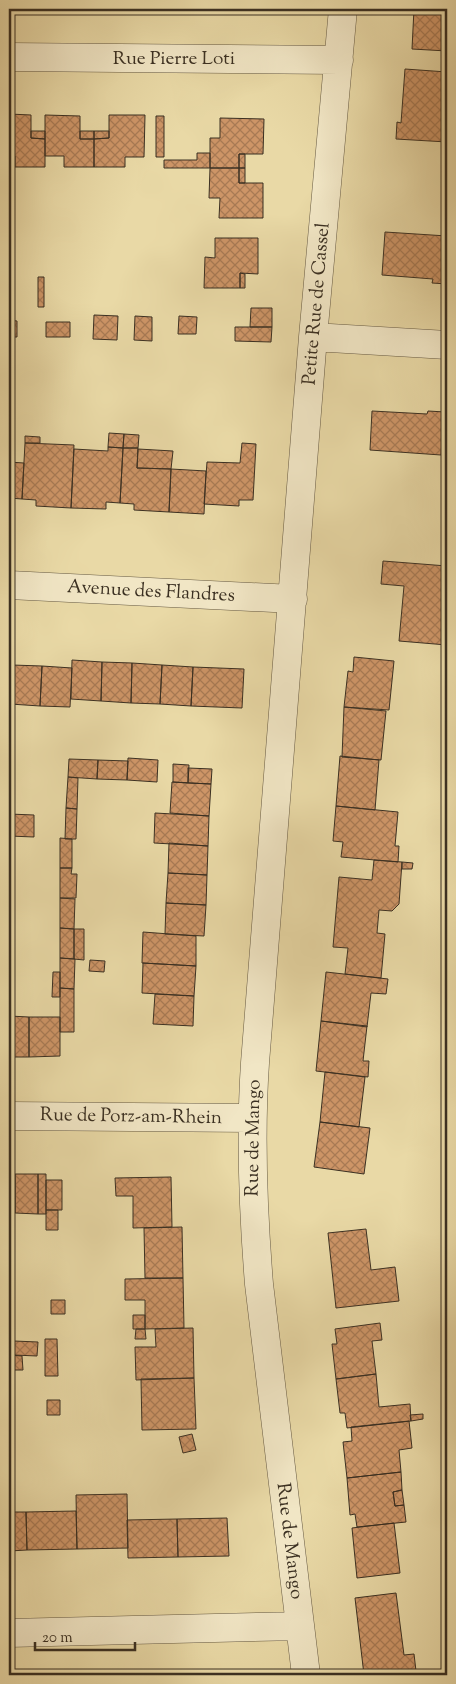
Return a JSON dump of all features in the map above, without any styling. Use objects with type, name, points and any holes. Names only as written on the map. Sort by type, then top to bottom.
[{"type":"street","name":"Petite Rue de Cassel","points":[[293,599],[313,337],[343,9]]},
{"type":"street","name":"Rue Pierre Loti","points":[[9,58],[339,60]]},
{"type":"street","points":[[313,337],[447,345]]},
{"type":"street","name":"Avenue des Flandres","points":[[9,585],[293,599]]},
{"type":"street","name":"Rue de Mango","points":[[293,599],[252,1118],[254,1223],[258,1276],[306,1675]]},
{"type":"street","name":"Rue de Porz-am-Rhein","points":[[9,1116],[252,1118]]},
{"type":"street","points":[[9,1633],[300,1626]]},
{"type":"building","points":[[414,9],[447,9],[447,51],[412,49]]},
{"type":"building","points":[[405,69],[447,72],[447,142],[396,139],[397,122],[401,123]]},
{"type":"building","points":[[9,114],[31,115],[31,138],[45,139],[45,167],[15,167],[15,156],[9,156]]},
{"type":"building","points":[[45,115],[80,116],[80,139],[94,139],[94,167],[64,167],[64,156],[45,156]]},
{"type":"building","points":[[109,115],[145,115],[144,157],[125,157],[125,167],[94,167],[94,139],[109,138]]},
{"type":"building","points":[[156,116],[164,116],[164,157],[156,157]]},
{"type":"building","points":[[220,118],[264,119],[263,154],[239,154],[239,168],[210,168],[210,138],[220,138]]},
{"type":"building","points":[[31,131],[45,131],[45,139],[31,138]]},
{"type":"building","points":[[80,131],[94,131],[94,139],[80,139]]},
{"type":"building","points":[[94,131],[109,131],[109,138],[94,139]]},
{"type":"building","points":[[197,153],[210,153],[210,168],[164,168],[164,160],[197,160]]},
{"type":"building","points":[[239,154],[245,154],[245,168],[239,168]]},
{"type":"building","points":[[210,168],[239,168],[239,183],[263,183],[263,218],[219,218],[220,198],[209,198]]},
{"type":"building","points":[[239,168],[245,168],[245,183],[239,183]]},
{"type":"building","points":[[385,232],[447,236],[447,284],[432,283],[433,279],[382,275]]},
{"type":"building","points":[[215,238],[258,238],[258,274],[240,273],[240,288],[204,288],[205,257],[215,258]]},
{"type":"building","points":[[240,273],[245,274],[245,288],[240,288]]},
{"type":"building","points":[[38,277],[44,277],[44,307],[38,307]]},
{"type":"building","points":[[251,308],[272,308],[272,327],[250,327]]},
{"type":"building","points":[[94,315],[118,316],[117,340],[93,339]]},
{"type":"building","points":[[135,316],[152,317],[152,341],[134,340]]},
{"type":"building","points":[[179,316],[197,317],[196,334],[178,334]]},
{"type":"building","points":[[9,320],[17,321],[17,337],[9,337]]},
{"type":"building","points":[[46,322],[70,322],[70,337],[46,337]]},
{"type":"building","points":[[235,327],[272,327],[271,342],[235,341]]},
{"type":"building","points":[[372,411],[427,414],[428,411],[445,412],[441,455],[370,450]]},
{"type":"building","points":[[109,433],[124,434],[123,448],[108,447]]},
{"type":"building","points":[[124,434],[139,435],[138,448],[123,448]]},
{"type":"building","points":[[25,436],[40,437],[40,443],[25,443]]},
{"type":"building","points":[[25,443],[74,445],[71,508],[36,506],[36,500],[22,499]]},
{"type":"building","points":[[242,443],[256,444],[253,500],[239,500],[239,506],[204,504],[207,462],[240,463]]},
{"type":"building","points":[[108,447],[123,448],[120,503],[106,502],[106,509],[71,508],[74,449],[108,451]]},
{"type":"building","points":[[123,448],[138,448],[137,468],[171,469],[169,512],[134,510],[134,504],[120,503]]},
{"type":"building","points":[[138,449],[173,451],[171,469],[137,468]]},
{"type":"building","points":[[9,462],[24,463],[22,499],[9,498]]},
{"type":"building","points":[[171,469],[206,471],[204,514],[169,512]]},
{"type":"building","points":[[383,561],[447,566],[443,626],[447,627],[447,645],[399,641],[404,586],[381,584]]},
{"type":"building","points":[[354,657],[394,661],[389,710],[344,707],[348,671],[353,672]]},
{"type":"building","points":[[72,660],[102,662],[101,701],[71,699]]},
{"type":"building","points":[[102,662],[132,663],[131,703],[101,701]]},
{"type":"building","points":[[132,663],[162,665],[160,704],[131,703]]},
{"type":"building","points":[[9,665],[12,665],[10,704],[9,704]]},
{"type":"building","points":[[12,665],[42,666],[40,706],[10,704]]},
{"type":"building","points":[[162,665],[193,667],[191,706],[160,704]]},
{"type":"building","points":[[42,666],[72,668],[70,707],[40,706]]},
{"type":"building","points":[[193,667],[244,669],[242,708],[191,706]]},
{"type":"building","points":[[344,707],[386,711],[381,760],[342,757]]},
{"type":"building","points":[[340,756],[379,760],[375,810],[336,806]]},
{"type":"building","points":[[128,758],[158,760],[157,782],[127,780]]},
{"type":"building","points":[[69,759],[98,760],[97,779],[68,777]]},
{"type":"building","points":[[98,760],[128,761],[127,780],[97,779]]},
{"type":"building","points":[[173,764],[189,765],[188,783],[173,782]]},
{"type":"building","points":[[188,768],[212,769],[211,784],[188,783]]},
{"type":"building","points":[[68,777],[78,778],[77,809],[66,808]]},
{"type":"building","points":[[172,782],[211,784],[209,816],[170,813]]},
{"type":"building","points":[[336,806],[398,812],[395,846],[399,846],[398,862],[341,857],[343,842],[333,841]]},
{"type":"building","points":[[66,808],[77,809],[76,839],[65,839]]},
{"type":"building","points":[[155,813],[209,816],[208,846],[154,843]]},
{"type":"building","points":[[9,814],[34,815],[34,837],[9,836]]},
{"type":"building","points":[[60,838],[72,839],[72,868],[60,868]]},
{"type":"building","points":[[169,843],[208,846],[207,875],[168,873]]},
{"type":"building","points":[[374,860],[402,862],[399,904],[392,911],[379,910],[377,933],[385,934],[381,978],[345,974],[348,948],[333,947],[339,877],[372,880]]},
{"type":"building","points":[[402,862],[413,863],[412,869],[402,869]]},
{"type":"building","points":[[60,868],[72,868],[71,874],[77,874],[76,898],[60,898]]},
{"type":"building","points":[[168,873],[207,875],[206,905],[166,903]]},
{"type":"building","points":[[60,898],[75,899],[74,929],[60,928]]},
{"type":"building","points":[[166,903],[206,905],[204,936],[165,934]]},
{"type":"building","points":[[60,928],[74,929],[74,959],[60,958]]},
{"type":"building","points":[[74,929],[84,929],[84,960],[74,959]]},
{"type":"building","points":[[143,932],[196,936],[196,966],[142,963]]},
{"type":"building","points":[[60,958],[75,959],[74,989],[60,988]]},
{"type":"building","points":[[90,960],[105,961],[104,972],[89,971]]},
{"type":"building","points":[[143,963],[196,966],[194,996],[142,993]]},
{"type":"building","points":[[53,972],[60,972],[60,997],[52,997]]},
{"type":"building","points":[[326,972],[388,979],[386,994],[371,993],[367,1027],[321,1021]]},
{"type":"building","points":[[60,988],[74,989],[74,1032],[60,1032]]},
{"type":"building","points":[[155,994],[194,996],[193,1026],[153,1024]]},
{"type":"building","points":[[9,1016],[29,1017],[29,1057],[9,1057]]},
{"type":"building","points":[[29,1017],[60,1017],[60,1056],[29,1057]]},
{"type":"building","points":[[321,1021],[367,1026],[363,1061],[369,1061],[368,1077],[316,1071]]},
{"type":"building","points":[[325,1072],[365,1077],[359,1127],[320,1122]]},
{"type":"building","points":[[320,1122],[370,1128],[364,1174],[314,1167]]},
{"type":"building","points":[[9,1174],[15,1174],[15,1213],[9,1213]]},
{"type":"building","points":[[15,1174],[38,1174],[38,1214],[15,1213]]},
{"type":"building","points":[[38,1174],[46,1174],[46,1214],[38,1214]]},
{"type":"building","points":[[171,1177],[172,1227],[133,1228],[133,1196],[116,1196],[115,1178]]},
{"type":"building","points":[[46,1180],[62,1180],[62,1210],[46,1210]]},
{"type":"building","points":[[46,1210],[58,1210],[58,1230],[46,1230]]},
{"type":"building","points":[[182,1227],[183,1278],[145,1278],[144,1228]]},
{"type":"building","points":[[366,1229],[371,1270],[395,1267],[399,1301],[336,1308],[328,1233]]},
{"type":"building","points":[[183,1278],[184,1328],[145,1329],[145,1300],[125,1300],[125,1279]]},
{"type":"building","points":[[51,1300],[65,1300],[65,1314],[51,1314]]},
{"type":"building","points":[[133,1315],[145,1315],[145,1329],[133,1329]]},
{"type":"building","points":[[380,1323],[382,1340],[372,1341],[376,1374],[336,1379],[332,1344],[337,1344],[335,1329]]},
{"type":"building","points":[[193,1328],[194,1378],[136,1380],[135,1347],[156,1347],[155,1329]]},
{"type":"building","points":[[136,1329],[145,1329],[146,1339],[135,1339]]},
{"type":"building","points":[[45,1339],[57,1339],[58,1376],[45,1376]]},
{"type":"building","points":[[9,1341],[14,1341],[14,1355],[9,1355]]},
{"type":"building","points":[[14,1341],[38,1342],[37,1356],[14,1355]]},
{"type":"building","points":[[9,1355],[22,1356],[23,1370],[9,1370]]},
{"type":"building","points":[[376,1374],[379,1407],[410,1404],[411,1421],[347,1428],[345,1413],[340,1413],[336,1379]]},
{"type":"building","points":[[194,1378],[196,1429],[142,1430],[141,1379]]},
{"type":"building","points":[[47,1400],[60,1400],[60,1415],[47,1415]]},
{"type":"building","points":[[423,1414],[423,1419],[411,1421],[410,1415]]},
{"type":"building","points":[[409,1421],[412,1448],[399,1450],[401,1472],[347,1478],[343,1442],[352,1441],[351,1427]]},
{"type":"building","points":[[192,1434],[196,1450],[183,1453],[179,1437]]},
{"type":"building","points":[[401,1472],[402,1490],[393,1492],[395,1506],[404,1505],[406,1522],[357,1527],[355,1514],[350,1515],[347,1478]]},
{"type":"building","points":[[402,1490],[404,1505],[395,1506],[393,1492]]},
{"type":"building","points":[[127,1494],[128,1548],[77,1549],[76,1495]]},
{"type":"building","points":[[76,1511],[77,1549],[27,1550],[26,1512]]},
{"type":"building","points":[[9,1512],[26,1512],[27,1550],[9,1551]]},
{"type":"building","points":[[227,1518],[229,1556],[178,1557],[177,1519]]},
{"type":"building","points":[[177,1519],[178,1557],[128,1558],[127,1520]]},
{"type":"building","points":[[394,1523],[400,1573],[357,1578],[352,1528]]},
{"type":"building","points":[[396,1593],[404,1655],[414,1654],[416,1671],[364,1675],[355,1598]]}]
